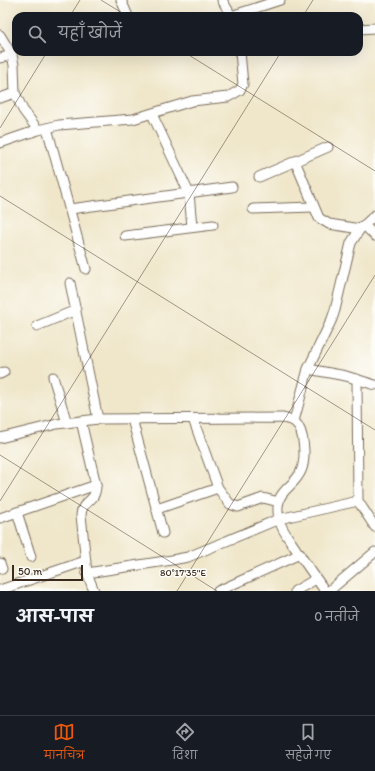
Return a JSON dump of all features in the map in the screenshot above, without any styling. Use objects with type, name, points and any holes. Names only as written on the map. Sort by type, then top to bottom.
[{"type":"street","points":[[121,0],[126,12]]},
{"type":"street","points":[[222,0],[229,12]]},
{"type":"street","points":[[242,12],[280,0]]},
{"type":"street","points":[[363,29],[375,28]]},
{"type":"street","points":[[0,35],[12,55],[0,58]]},
{"type":"street","points":[[12,56],[15,93],[23,110],[43,129],[70,209],[86,269]]},
{"type":"street","points":[[0,144],[43,129],[60,125],[133,119],[185,102],[228,97],[236,94],[243,84],[240,56]]},
{"type":"street","points":[[0,98],[15,93]]},
{"type":"street","points":[[152,114],[190,193],[192,227]]},
{"type":"street","points":[[259,176],[328,146]]},
{"type":"street","points":[[295,161],[316,214],[324,222],[329,224],[362,227],[375,236]]},
{"type":"street","points":[[70,209],[232,187]]},
{"type":"street","points":[[253,209],[313,207]]},
{"type":"street","points":[[294,421],[308,370],[332,319],[351,243],[362,227],[375,215]]},
{"type":"street","points":[[125,236],[213,225]]},
{"type":"street","points":[[70,283],[98,419]]},
{"type":"street","points":[[37,326],[76,310]]},
{"type":"street","points":[[308,370],[338,374],[375,386]]},
{"type":"street","points":[[53,377],[67,423]]},
{"type":"street","points":[[356,379],[358,501],[375,527]]},
{"type":"street","points":[[0,438],[67,423],[98,419],[283,418],[294,421],[302,432],[304,455],[303,464],[298,476],[280,496],[279,519],[287,536],[325,591]]},
{"type":"street","points":[[132,419],[164,533]]},
{"type":"street","points":[[194,419],[218,488],[230,504],[234,507],[243,506],[263,498],[279,502]]},
{"type":"street","points":[[81,421],[96,485],[96,493],[94,497],[84,505],[81,510],[85,561],[87,573],[94,591]]},
{"type":"street","points":[[0,518],[96,485]]},
{"type":"street","points":[[157,509],[218,488]]},
{"type":"street","points":[[87,573],[188,557],[279,519],[358,501]]},
{"type":"street","points":[[17,512],[31,557]]},
{"type":"street","points":[[329,591],[375,552]]},
{"type":"street","points":[[218,591],[300,554]]},
{"type":"street","points":[[0,590],[85,561]]},
{"type":"street","points":[[295,591],[316,579]]}]
